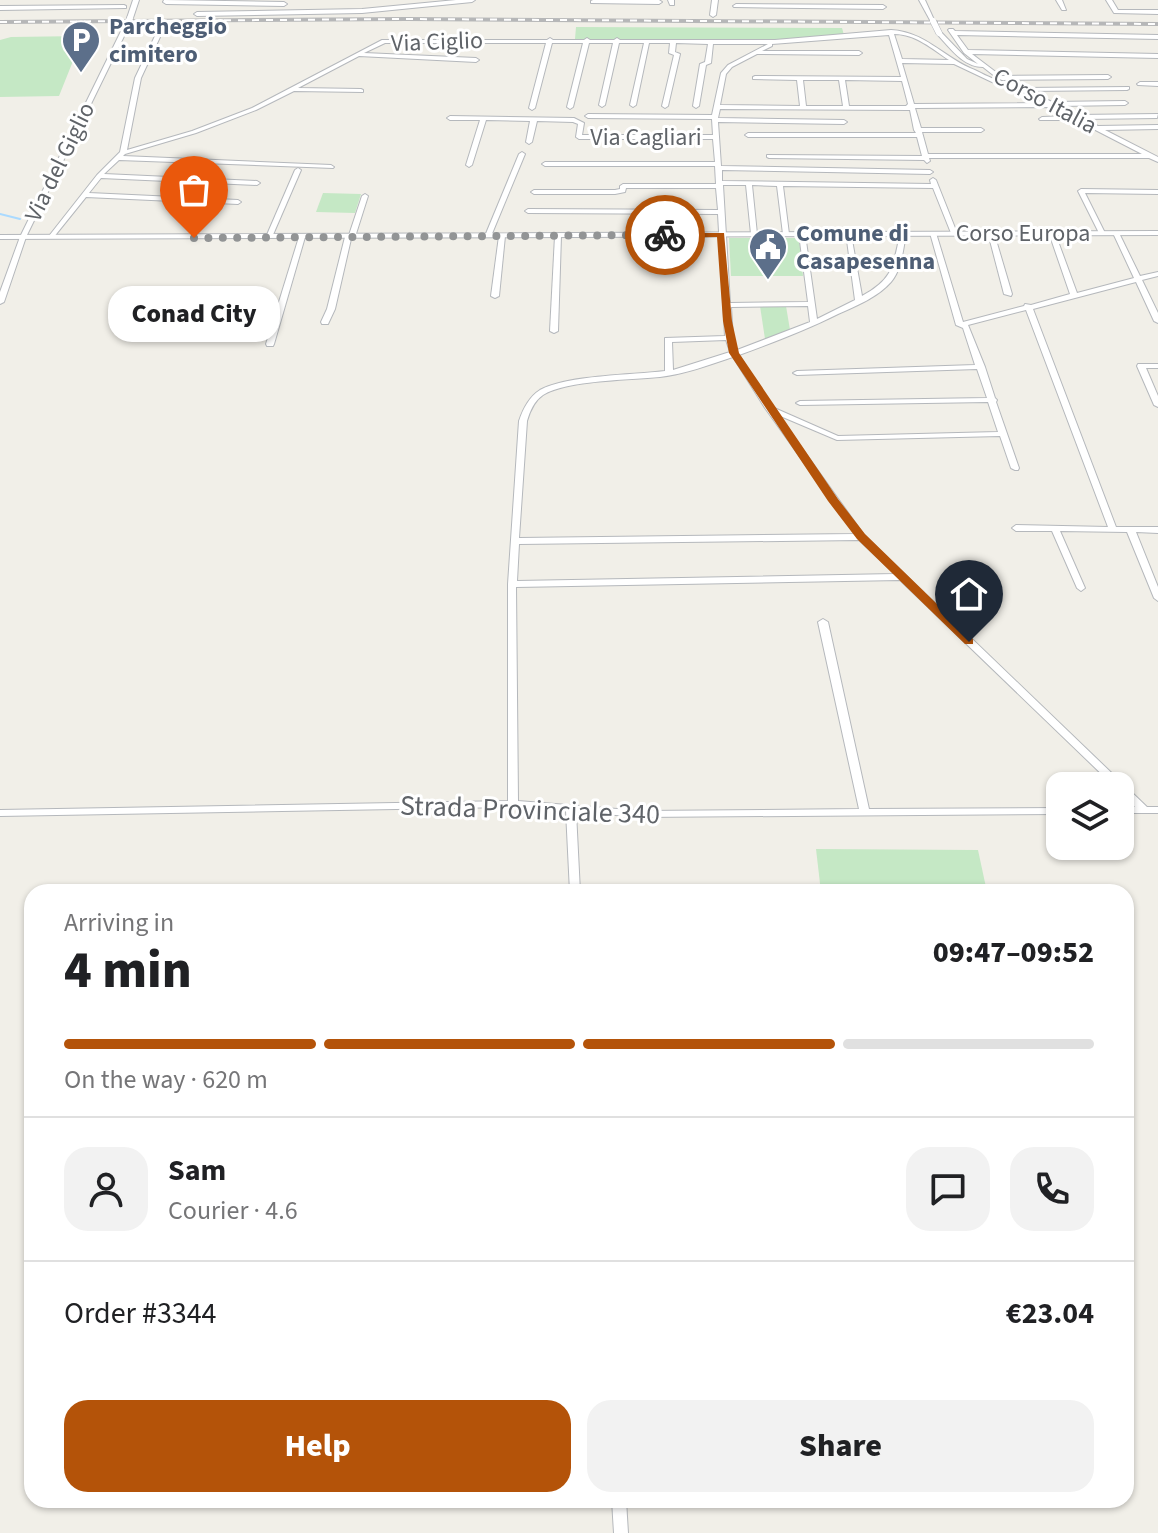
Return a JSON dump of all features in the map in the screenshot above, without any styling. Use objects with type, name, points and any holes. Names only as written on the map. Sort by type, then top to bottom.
[{"type":"street","points":[[105,7],[109,0]]},
{"type":"street","name":"Via del Giglio","points":[[23,237],[136,0]]},
{"type":"street","points":[[362,11],[367,0]]},
{"type":"street","points":[[400,9],[403,0]]},
{"type":"street","points":[[197,14],[362,11],[472,0]]},
{"type":"street","points":[[713,15],[715,0]]},
{"type":"street","name":"Corso Italia","points":[[922,0],[939,33],[965,60],[1158,160]]},
{"type":"street","points":[[1059,0],[1064,9]]},
{"type":"street","points":[[1109,0],[1116,12],[1158,12]]},
{"type":"street","points":[[166,1],[284,4]]},
{"type":"street","points":[[226,14],[233,2]]},
{"type":"street","points":[[593,2],[659,2]]},
{"type":"street","points":[[736,6],[881,3],[887,16]]},
{"type":"street","points":[[0,8],[124,7]]},
{"type":"street","points":[[954,233],[930,172],[891,32],[911,34],[955,62],[994,81],[1018,88],[1127,88]]},
{"type":"street","name":"Via Ciglio","points":[[51,237],[99,176],[120,156],[218,124],[294,89],[384,41],[775,42],[891,32]]},
{"type":"street","points":[[1108,77],[999,78],[966,52],[952,32],[1158,37]]},
{"type":"street","points":[[157,37],[138,78],[120,156],[331,167]]},
{"type":"street","points":[[833,38],[837,53]]},
{"type":"street","points":[[532,108],[550,40]]},
{"type":"street","points":[[570,107],[587,40]]},
{"type":"street","points":[[602,105],[617,40]]},
{"type":"street","points":[[633,105],[647,41]]},
{"type":"street","points":[[665,106],[677,54],[672,53],[673,41]]},
{"type":"street","points":[[696,106],[703,64],[708,63],[711,41]]},
{"type":"street","points":[[775,42],[752,53],[723,74],[716,118],[726,305],[729,338],[734,353],[769,408],[861,537],[1105,772]]},
{"type":"street","points":[[966,52],[1158,56]]},
{"type":"street","points":[[752,53],[859,53]]},
{"type":"street","points":[[358,55],[476,60]]},
{"type":"street","points":[[898,61],[955,62]]},
{"type":"street","points":[[755,78],[902,79]]},
{"type":"street","points":[[800,78],[803,107]]},
{"type":"street","points":[[842,78],[846,108]]},
{"type":"street","points":[[1140,84],[1158,84]]},
{"type":"street","points":[[294,89],[361,91]]},
{"type":"street","points":[[718,107],[1125,103]]},
{"type":"street","points":[[588,116],[844,122]]},
{"type":"street","points":[[1042,119],[1157,116]]},
{"type":"street","name":"Via Cagliari","points":[[450,118],[579,121],[579,137],[716,137]]},
{"type":"street","points":[[469,165],[483,119]]},
{"type":"street","points":[[529,142],[534,119]]},
{"type":"street","points":[[1096,128],[1158,127]]},
{"type":"street","points":[[748,135],[981,130]]},
{"type":"street","points":[[488,236],[522,154]]},
{"type":"street","points":[[769,156],[1149,156]]},
{"type":"street","points":[[545,164],[930,172]]},
{"type":"street","points":[[269,237],[298,170]]},
{"type":"street","points":[[99,176],[257,183]]},
{"type":"street","points":[[534,192],[615,192],[623,191],[623,186],[749,184],[935,186]]},
{"type":"street","points":[[749,184],[754,234]]},
{"type":"street","points":[[780,184],[786,234]]},
{"type":"street","points":[[1102,233],[1081,191],[1158,192]]},
{"type":"street","points":[[85,195],[238,202]]},
{"type":"street","points":[[325,322],[365,196]]},
{"type":"street","points":[[528,211],[720,212]]},
{"type":"street","points":[[933,233],[960,325]]},
{"type":"street","points":[[991,233],[1008,294]]},
{"type":"street","points":[[1052,233],[1074,295]]},
{"type":"street","points":[[1116,233],[1158,321]]},
{"type":"street","name":"Corso Europa","points":[[0,237],[1158,233]]},
{"type":"street","points":[[802,234],[814,322]]},
{"type":"street","points":[[848,234],[859,301]]},
{"type":"street","points":[[513,804],[512,584],[523,421],[527,407],[543,392],[669,373],[734,353],[814,322],[859,301],[890,279],[903,234]]},
{"type":"street","points":[[495,296],[502,236]]},
{"type":"street","points":[[554,331],[558,236]]},
{"type":"street","points":[[0,302],[23,237]]},
{"type":"street","points":[[270,344],[302,237]]},
{"type":"street","points":[[960,325],[1158,274]]},
{"type":"street","points":[[726,305],[812,304]]},
{"type":"street","points":[[1028,306],[1113,529]]},
{"type":"street","points":[[960,325],[966,327],[1015,468]]},
{"type":"street","points":[[669,373],[668,340],[729,338]]},
{"type":"street","points":[[1158,366],[1141,366],[1158,405]]},
{"type":"street","points":[[797,373],[981,367]]},
{"type":"street","points":[[800,403],[993,400]]},
{"type":"street","points":[[769,408],[837,438],[1003,434]]},
{"type":"street","points":[[1016,528],[1158,530]]},
{"type":"street","points":[[1055,529],[1081,588]]},
{"type":"street","points":[[1130,529],[1158,598]]},
{"type":"street","points":[[515,541],[861,537]]},
{"type":"street","points":[[512,584],[900,577]]},
{"type":"street","points":[[823,622],[865,813]]},
{"type":"street","points":[[1134,800],[1144,810]]},
{"type":"street","name":"Strada Provinciale 340","points":[[0,813],[513,804],[642,814],[1046,811]]},
{"type":"street","points":[[571,810],[575,884]]},
{"type":"street","points":[[1134,810],[1158,810]]},
{"type":"street","points":[[619,1508],[621,1533]]},
{"type":"green space","points":[[576,27],[842,28],[844,35],[779,41],[575,39]]},
{"type":"green space","points":[[83,36],[59,96],[0,97],[0,40],[11,37]]},
{"type":"green space","points":[[323,193],[361,194],[355,213],[316,212]]},
{"type":"green space","points":[[729,238],[799,238],[803,276],[731,276]]},
{"type":"green space","points":[[760,306],[786,306],[790,330],[765,339]]},
{"type":"green space","points":[[816,849],[978,850],[985,884],[820,884]]},
{"type":"waterway","points":[[0,214],[20,219]]},
{"type":"railway","points":[[0,22],[406,19],[1158,24]]},
{"type":"way so far","points":[[194,238],[665,235]]},
{"type":"place","name":"Parcheggio cimitero","points":[[81,74]]},
{"type":"place","name":"Conad City","points":[[194,238]]},
{"type":"place","name":"Comune di Casapesenna","points":[[768,281]]},
{"type":"route","points":[[665,235],[721,235],[727,321],[734,353],[769,408],[861,537],[969,642]]}]
